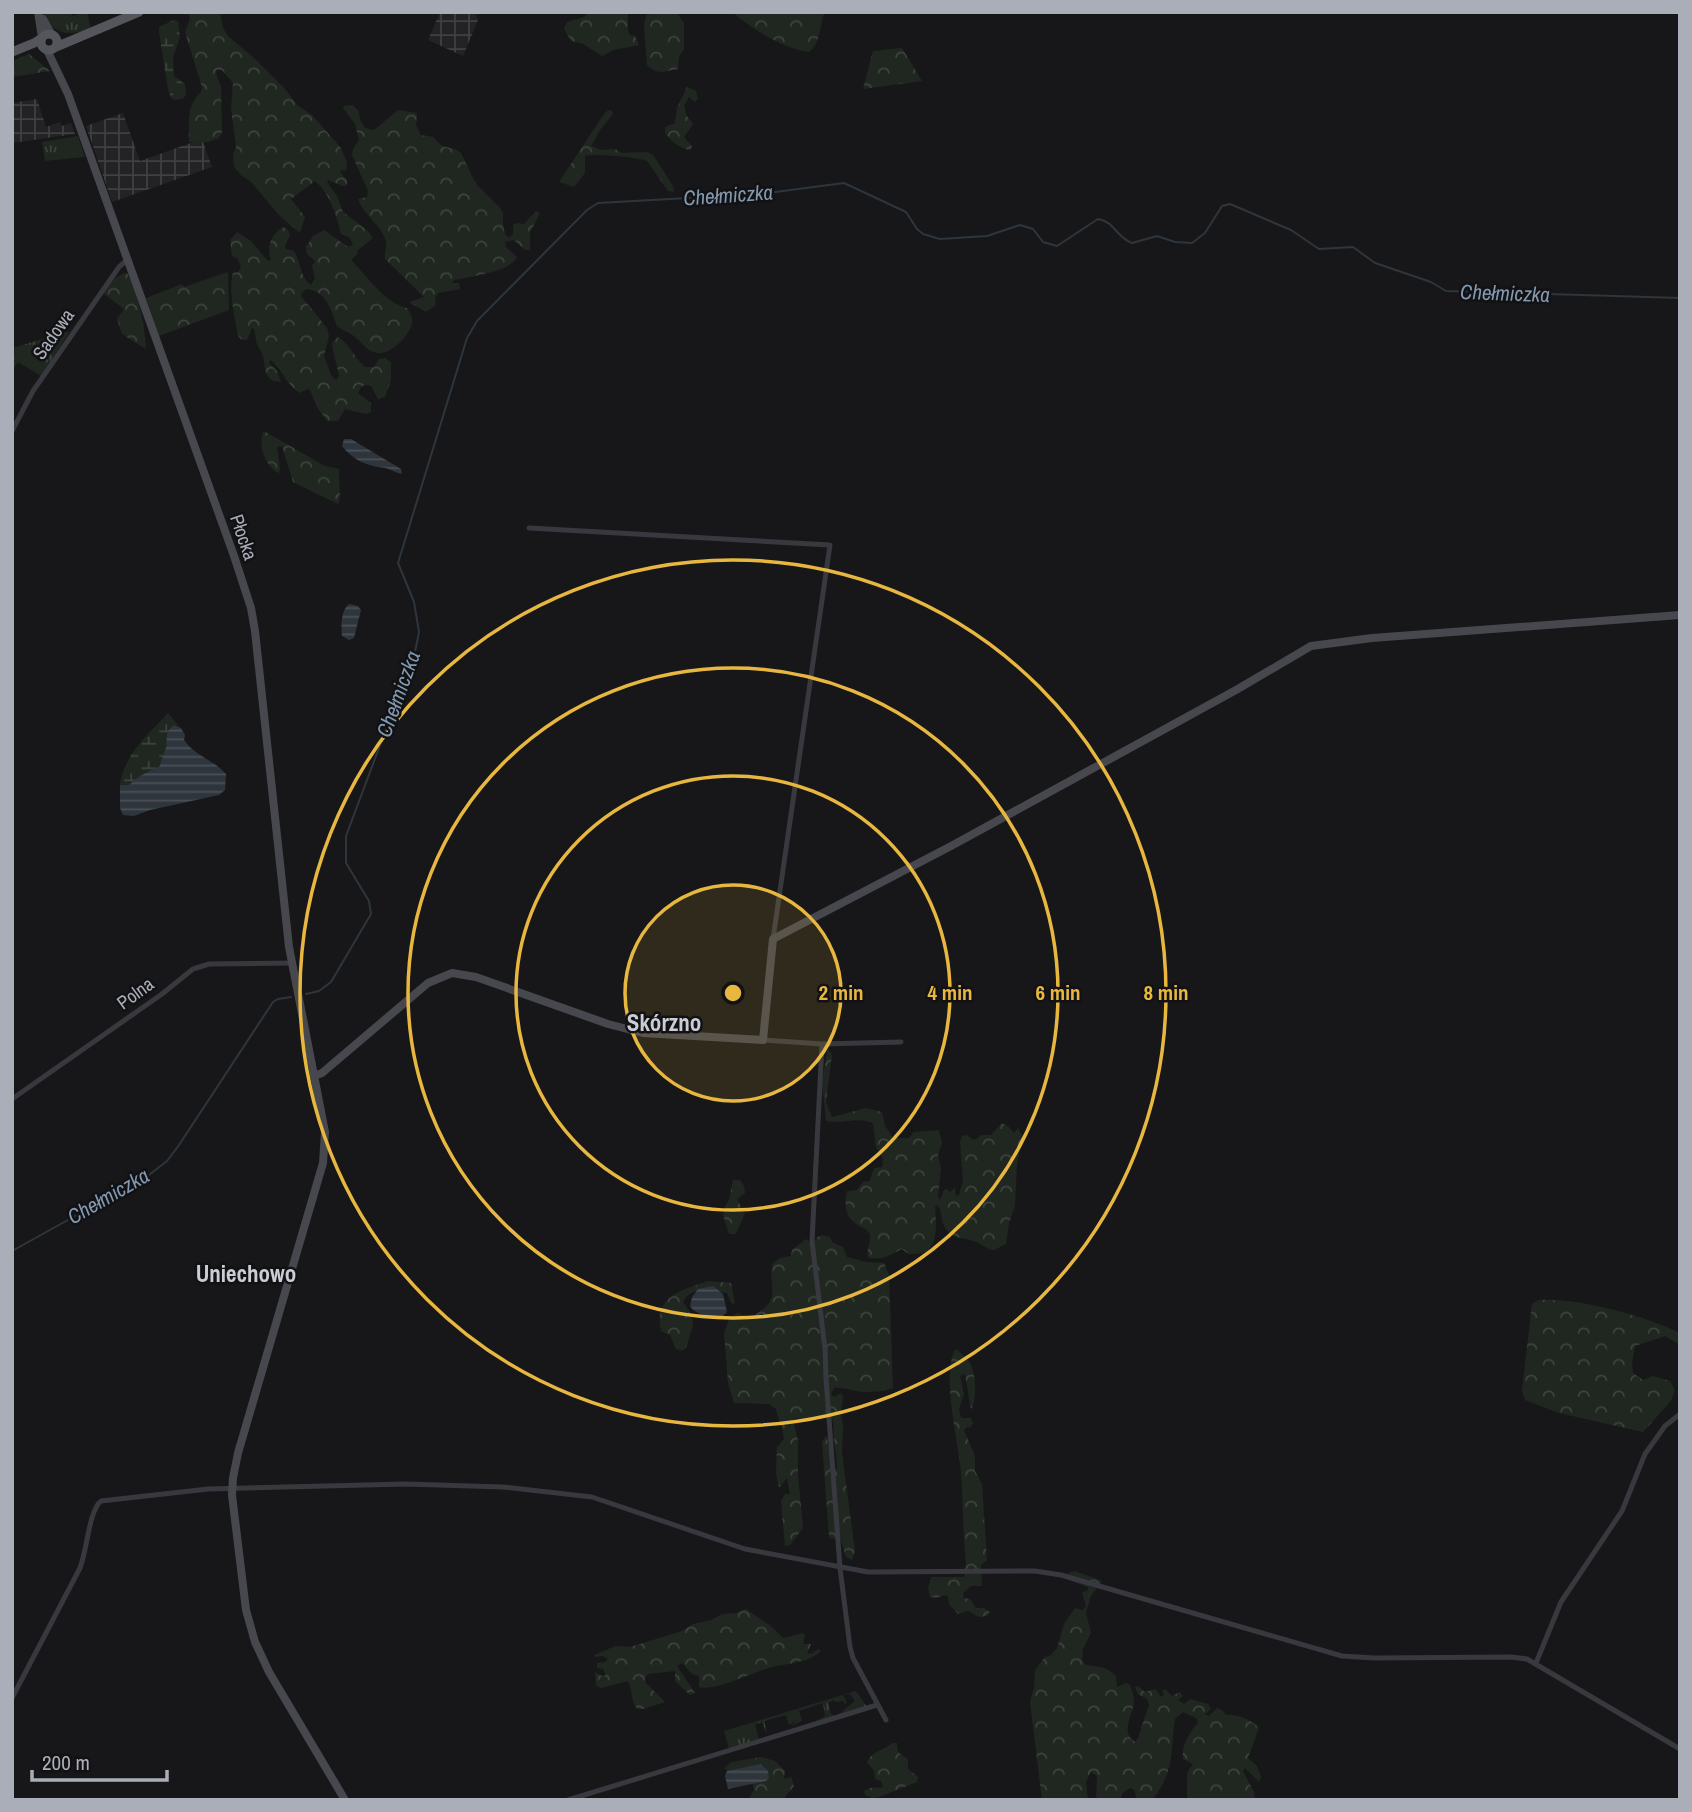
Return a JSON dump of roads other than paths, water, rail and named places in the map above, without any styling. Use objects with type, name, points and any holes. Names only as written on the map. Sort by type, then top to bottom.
[{"type":"main road","name":"Płocka","points":[[38,12],[42,38]]},
{"type":"main road","name":"Płocka","points":[[38,12],[251,608],[293,963],[325,1132],[323,1163],[238,1453],[232,1488],[246,1610],[255,1642],[269,1672],[345,1800]]},
{"type":"main road","points":[[12,52],[83,34],[139,12]]},
{"type":"main road","points":[[12,52],[47,34],[51,43]]},
{"type":"main road","points":[[314,1076],[322,1073],[428,983],[452,973],[475,977],[643,1034],[763,1040],[773,939],[986,827],[1311,646],[1372,638],[1680,615]]},
{"type":"street","name":"Sadowa","points":[[12,431],[38,383],[119,267],[127,260]]},
{"type":"street","points":[[529,528],[830,545],[773,939]]},
{"type":"street","name":"Polna","points":[[12,1099],[165,992],[193,969],[209,964],[293,963]]},
{"type":"street","points":[[763,1040],[822,1044],[901,1042]]},
{"type":"street","points":[[822,1044],[812,1248],[825,1349],[841,1568],[853,1658],[886,1720]]},
{"type":"street","points":[[1536,1663],[1561,1602],[1622,1511],[1645,1454],[1665,1426],[1680,1414]]},
{"type":"street","points":[[12,1698],[80,1568],[86,1553],[96,1505],[115,1498],[232,1488],[406,1484],[503,1486],[592,1497],[745,1549],[841,1568],[868,1572],[1035,1571],[1061,1575],[1342,1656],[1527,1659],[1680,1749]]},
{"type":"street","points":[[568,1800],[877,1705]]},
{"type":"waterway","name":"Chełmiczka","points":[[306,994],[319,991],[331,982],[371,914],[369,901],[346,863],[346,836],[415,652],[419,632],[414,602],[398,563],[467,338],[477,321],[587,210],[598,203],[760,194],[844,183],[906,212],[923,234],[940,239],[987,236],[1020,225],[1033,229],[1043,242],[1057,246],[1098,219],[1108,223],[1132,243],[1157,236],[1175,242],[1192,243],[1205,233],[1222,206],[1230,204],[1291,230],[1319,249],[1353,247],[1375,263],[1431,282],[1446,291],[1680,298]]},
{"type":"waterway","name":"Chełmiczka","points":[[12,1251],[149,1175],[167,1161],[273,1002],[291,997]]},
{"type":"district","name":"Skórzno","points":[[664,1022]]},
{"type":"district","name":"Uniechowo","points":[[246,1273]]}]
